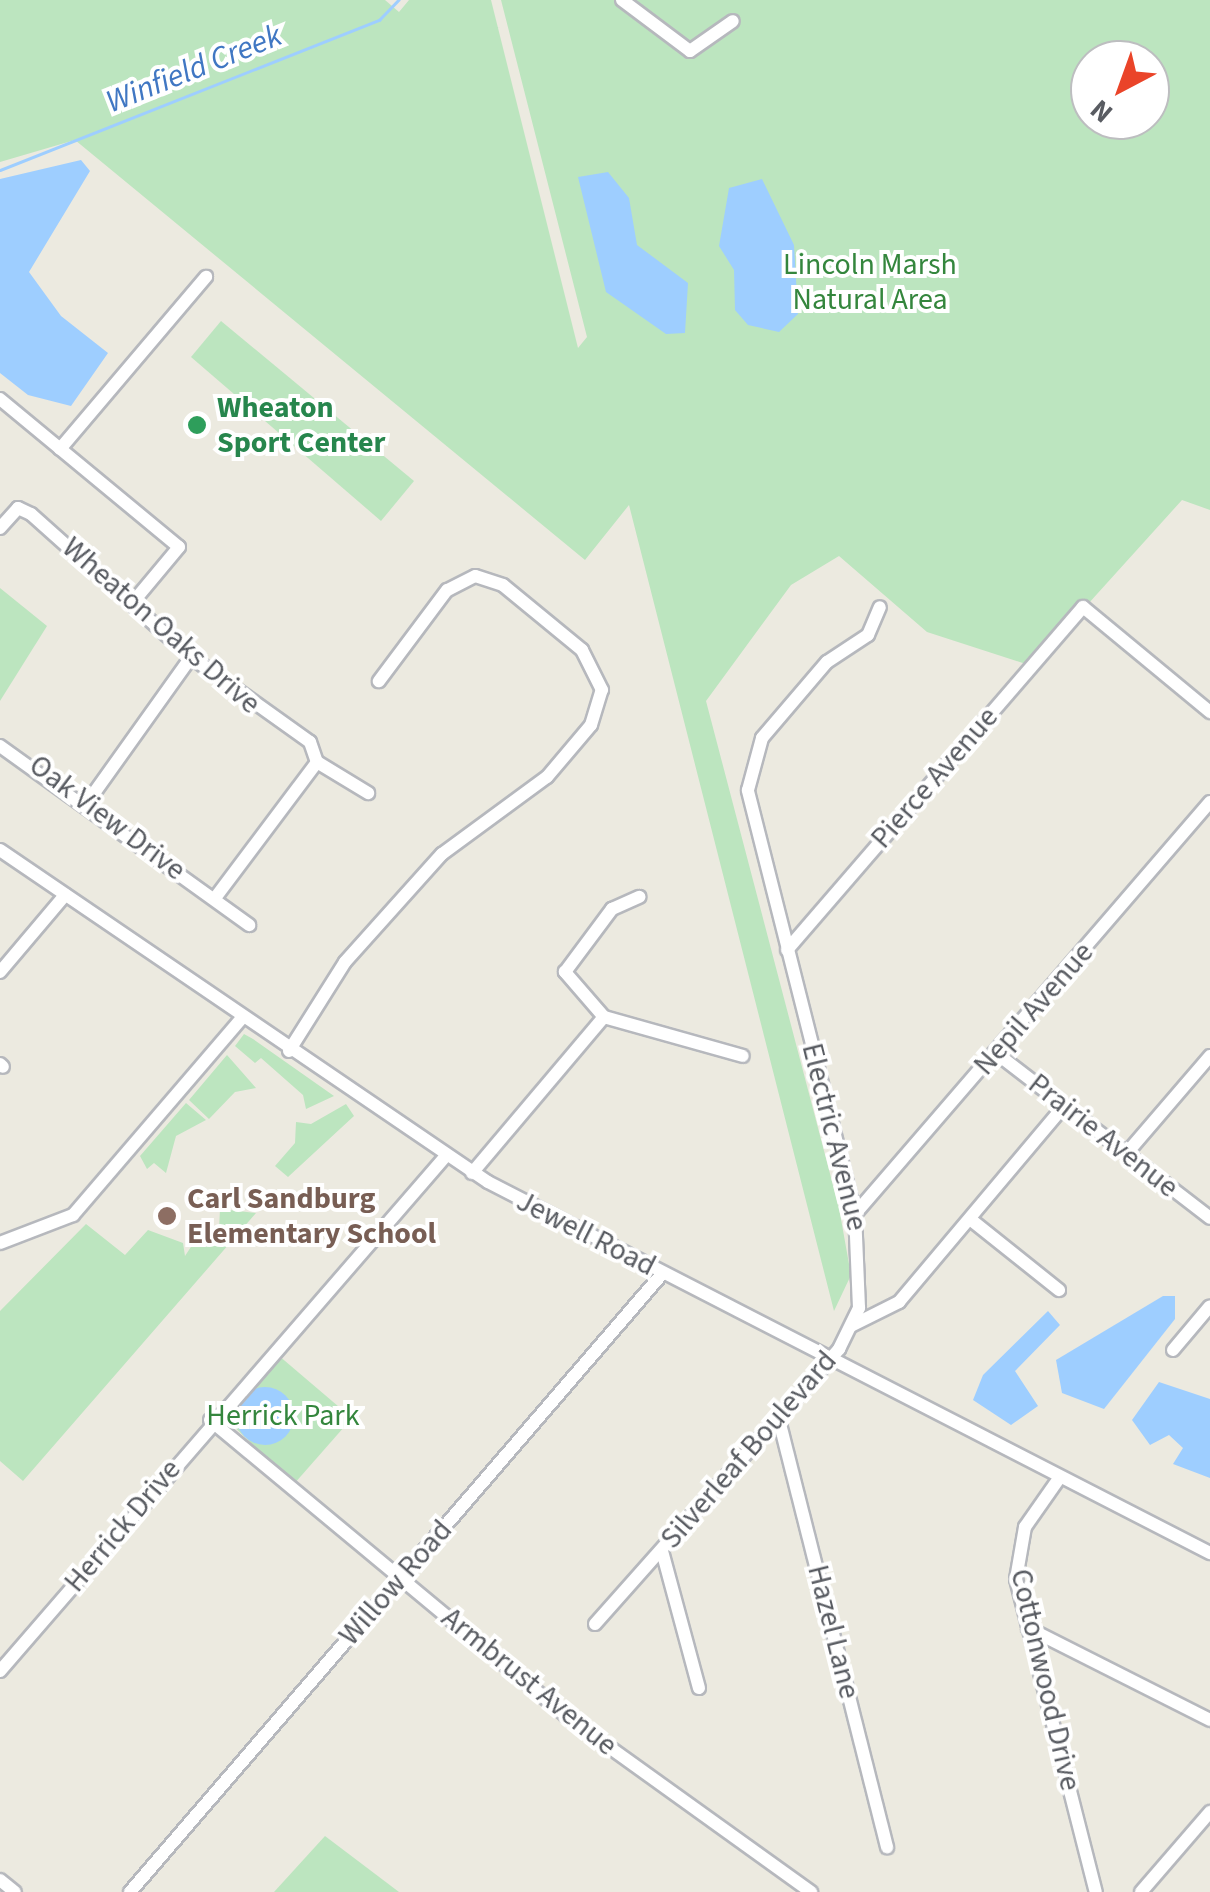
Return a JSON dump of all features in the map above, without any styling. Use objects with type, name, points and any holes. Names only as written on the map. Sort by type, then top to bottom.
[{"type":"street","points":[[622,0],[690,51],[732,21]]},
{"type":"street","points":[[60,449],[206,277]]},
{"type":"street","points":[[0,399],[179,546],[134,601]]},
{"type":"street","name":"Wheaton Oaks Drive","points":[[0,528],[24,509],[134,601],[191,657],[310,742],[316,762],[368,793]]},
{"type":"street","points":[[290,1051],[345,962],[442,854],[546,777],[590,725],[602,690],[582,650],[504,585],[474,576],[448,590],[379,682]]},
{"type":"street","name":"Electric Avenue","points":[[852,1326],[863,1284],[855,1214],[748,790],[752,764],[820,668],[868,636],[880,606]]},
{"type":"street","name":"Pierce Avenue","points":[[787,950],[1082,607],[1210,712]]},
{"type":"street","points":[[87,803],[191,657]]},
{"type":"street","name":"Oak View Drive","points":[[0,746],[87,803],[249,926]]},
{"type":"street","points":[[215,898],[316,762]]},
{"type":"street","name":"Nepil Avenue","points":[[855,1214],[1210,802]]},
{"type":"street","name":"Jewell Road","points":[[0,850],[472,1173],[1210,1553]]},
{"type":"street","points":[[2,965],[66,895]]},
{"type":"street","points":[[639,897],[612,910],[565,972],[604,1017],[742,1056]]},
{"type":"street","points":[[472,1173],[604,1017]]},
{"type":"street","points":[[0,1244],[74,1215],[242,1018]]},
{"type":"street","name":"Prairie Avenue","points":[[996,1053],[1210,1218]]},
{"type":"street","points":[[1126,1154],[1210,1056]]},
{"type":"street","name":"Silverleaf Boulevard","points":[[595,1624],[830,1360],[852,1326],[888,1311],[1064,1106]]},
{"type":"street","name":"Herrick Drive","points":[[0,1671],[210,1420],[445,1157]]},
{"type":"street","points":[[970,1219],[1059,1290]]},
{"type":"street","name":"Willow Road","points":[[130,1892],[662,1274]]},
{"type":"street","points":[[1173,1350],[1210,1306]]},
{"type":"street","name":"Hazel Lane","points":[[778,1416],[887,1847]]},
{"type":"street","name":"Armbrust Avenue","points":[[210,1420],[566,1716],[812,1892]]},
{"type":"street","name":"Cottonwood Drive","points":[[1060,1477],[1019,1543],[1028,1628],[1096,1892]]},
{"type":"street","points":[[662,1551],[699,1688]]},
{"type":"street","points":[[1028,1628],[1210,1720]]},
{"type":"street","points":[[1141,1892],[1210,1812]]},
{"type":"street","points":[[0,1880],[14,1892]]},
{"type":"green space","name":"Lincoln Marsh Natural Area","points":[[0,0],[385,0],[399,12],[409,0],[491,0],[578,348],[587,337],[501,0],[1210,0],[1210,510],[1182,500],[1032,666],[927,632],[839,556],[791,585],[706,701],[839,1208],[851,1275],[834,1311],[629,505],[585,560],[75,140],[0,162]]},
{"type":"green space","points":[[221,321],[414,481],[381,521],[191,357]]},
{"type":"green space","points":[[0,588],[47,626],[0,701]]},
{"type":"green space","points":[[244,1034],[334,1096],[306,1109],[303,1095],[261,1058],[255,1063],[235,1046]]},
{"type":"green space","points":[[227,1055],[256,1088],[235,1092],[209,1119],[189,1100]]},
{"type":"green space","points":[[186,1103],[206,1120],[176,1136],[166,1173],[154,1163],[147,1169],[140,1156]]},
{"type":"green space","points":[[346,1104],[354,1116],[288,1177],[275,1166],[295,1143],[296,1122],[311,1124]]},
{"type":"green space","points":[[220,1209],[256,1213],[23,1481],[0,1461],[0,1311],[86,1224],[125,1255],[148,1230],[183,1243],[185,1256],[200,1233],[219,1230]]},
{"type":"green space","name":"Herrick Park","points":[[278,1355],[352,1418],[294,1484],[224,1417]]},
{"type":"green space","points":[[325,1836],[399,1892],[274,1892]]},
{"type":"water","points":[[81,160],[90,171],[29,272],[61,316],[108,353],[71,406],[28,395],[0,373],[0,179]]},
{"type":"water","points":[[608,172],[629,198],[637,245],[688,283],[685,333],[666,334],[606,292],[578,177]]},
{"type":"water","points":[[762,179],[794,245],[798,314],[779,332],[748,325],[735,310],[734,270],[719,246],[729,188]]},
{"type":"water","points":[[1163,1296],[1175,1296],[1175,1319],[1104,1409],[1062,1393],[1056,1360]]},
{"type":"water","points":[[1048,1311],[1060,1325],[1015,1371],[1038,1406],[1011,1425],[973,1400],[983,1375]]},
{"type":"water","points":[[1159,1382],[1210,1399],[1210,1478],[1173,1464],[1183,1448],[1169,1435],[1150,1445],[1132,1420]]},
{"type":"water","points":[[265,1387],[285,1396],[294,1416],[285,1436],[265,1445],[245,1436],[236,1416],[245,1396]]},
{"type":"waterway","name":"Winfield Creek","points":[[0,170],[379,20],[398,0]]},
{"type":"place","name":"Wheaton Sport Center","points":[[197,425]]},
{"type":"place","name":"Carl Sandburg Elementary School","points":[[167,1216]]}]
